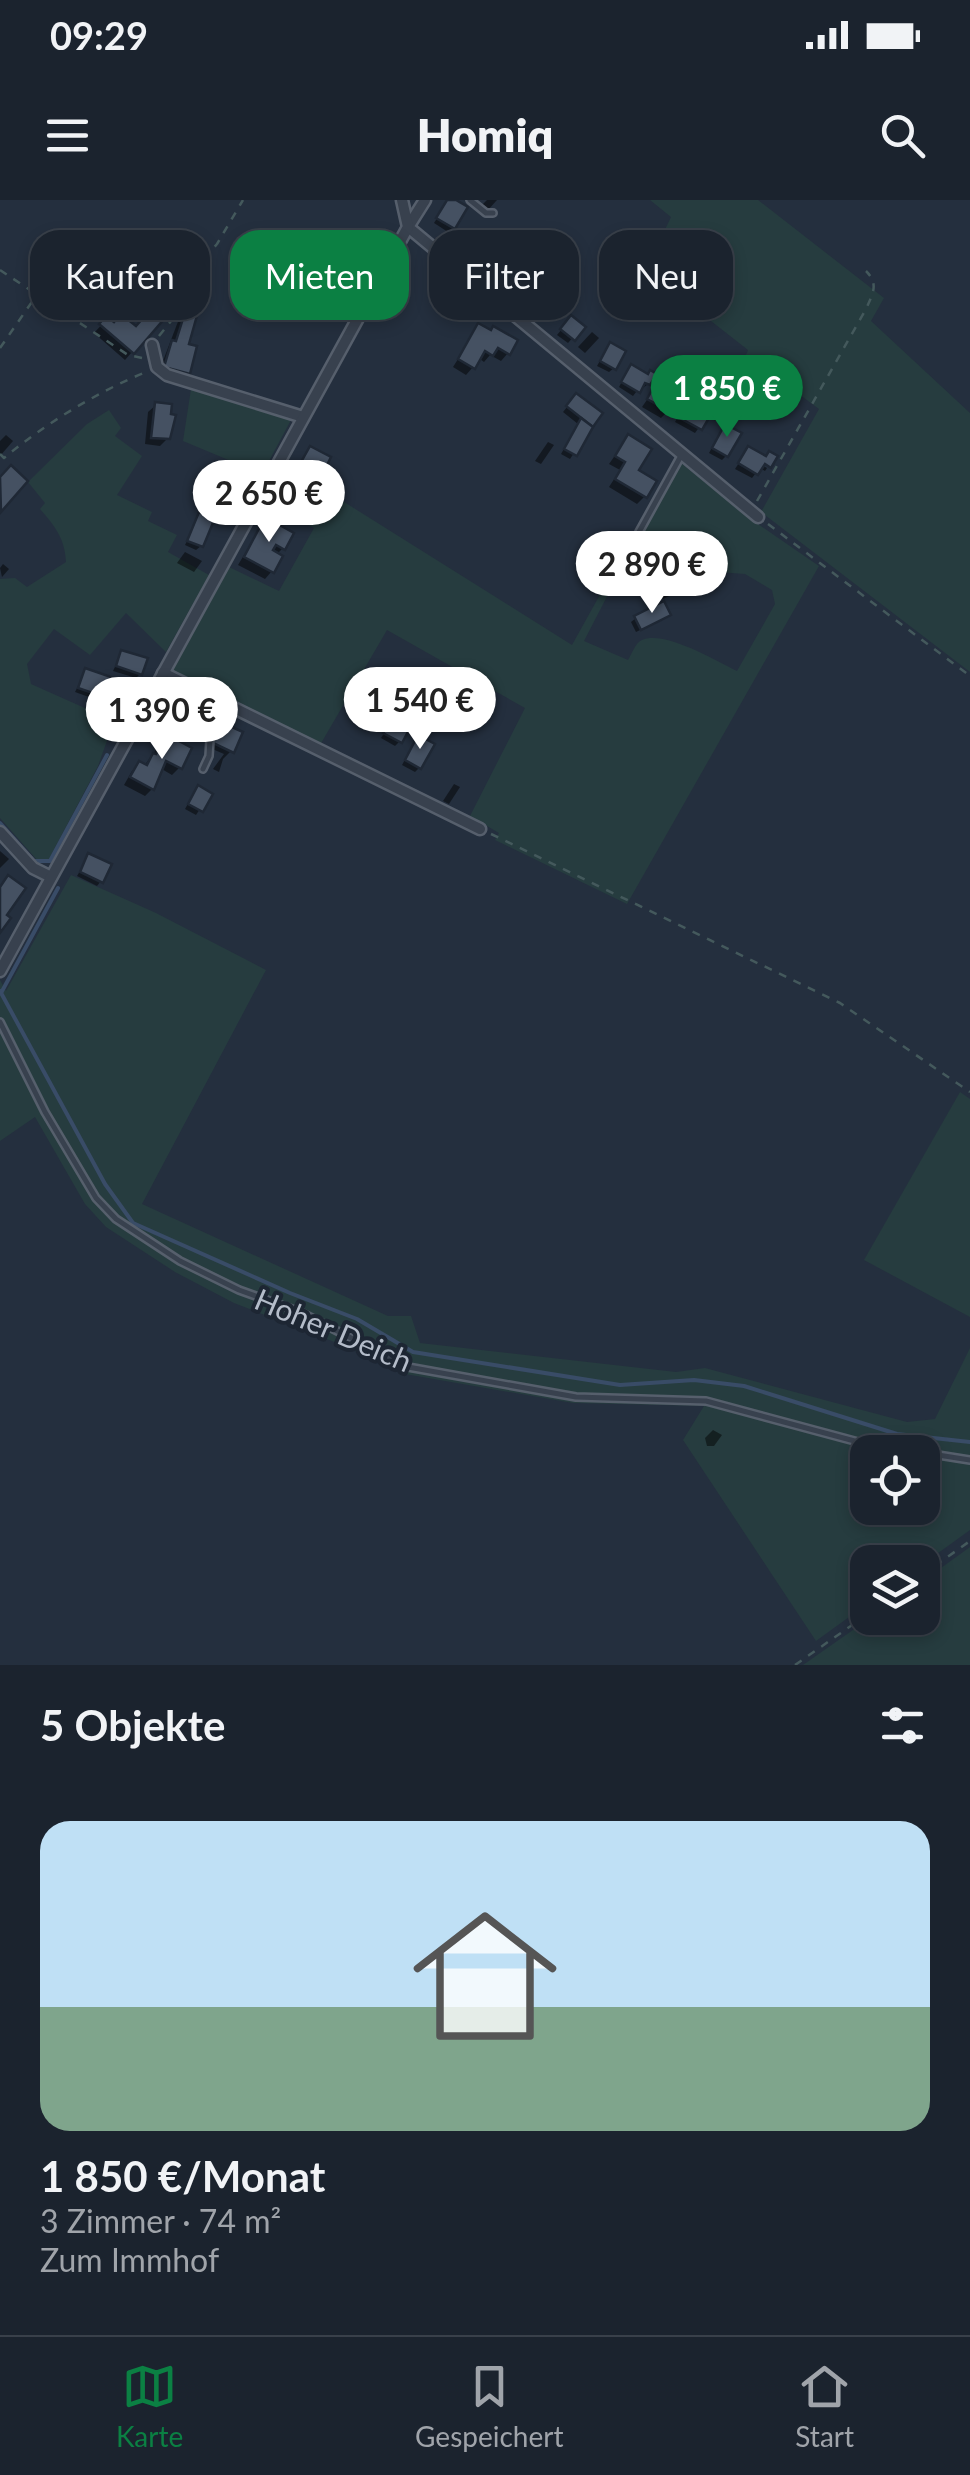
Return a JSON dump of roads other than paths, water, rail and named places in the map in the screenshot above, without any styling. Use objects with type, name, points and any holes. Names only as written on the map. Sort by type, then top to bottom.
[{"type":"street","points":[[402,200],[408,227],[754,514]]},
{"type":"street","points":[[0,971],[425,200]]},
{"type":"street","points":[[152,345],[155,363],[167,375],[303,417]]},
{"type":"street","points":[[163,673],[480,829]]},
{"type":"street","points":[[0,832],[33,868],[51,877]]},
{"type":"lane","points":[[470,200],[486,213],[492,213]]},
{"type":"lane","points":[[642,563],[637,546],[640,532],[682,454]]},
{"type":"lane","points":[[202,769],[227,704]]},
{"type":"lane","name":"Hoher Deich","points":[[0,1022],[86,1180],[116,1219],[180,1261],[239,1290],[337,1329],[408,1367],[576,1397],[706,1402],[862,1442],[970,1460]]},
{"type":"waterway","points":[[0,823],[34,861],[50,861],[107,755]]},
{"type":"waterway","points":[[1,993],[58,888]]},
{"type":"waterway","points":[[0,991],[105,1184],[133,1223],[357,1319],[413,1352],[620,1385],[694,1380],[744,1386],[897,1434],[970,1442]]}]
